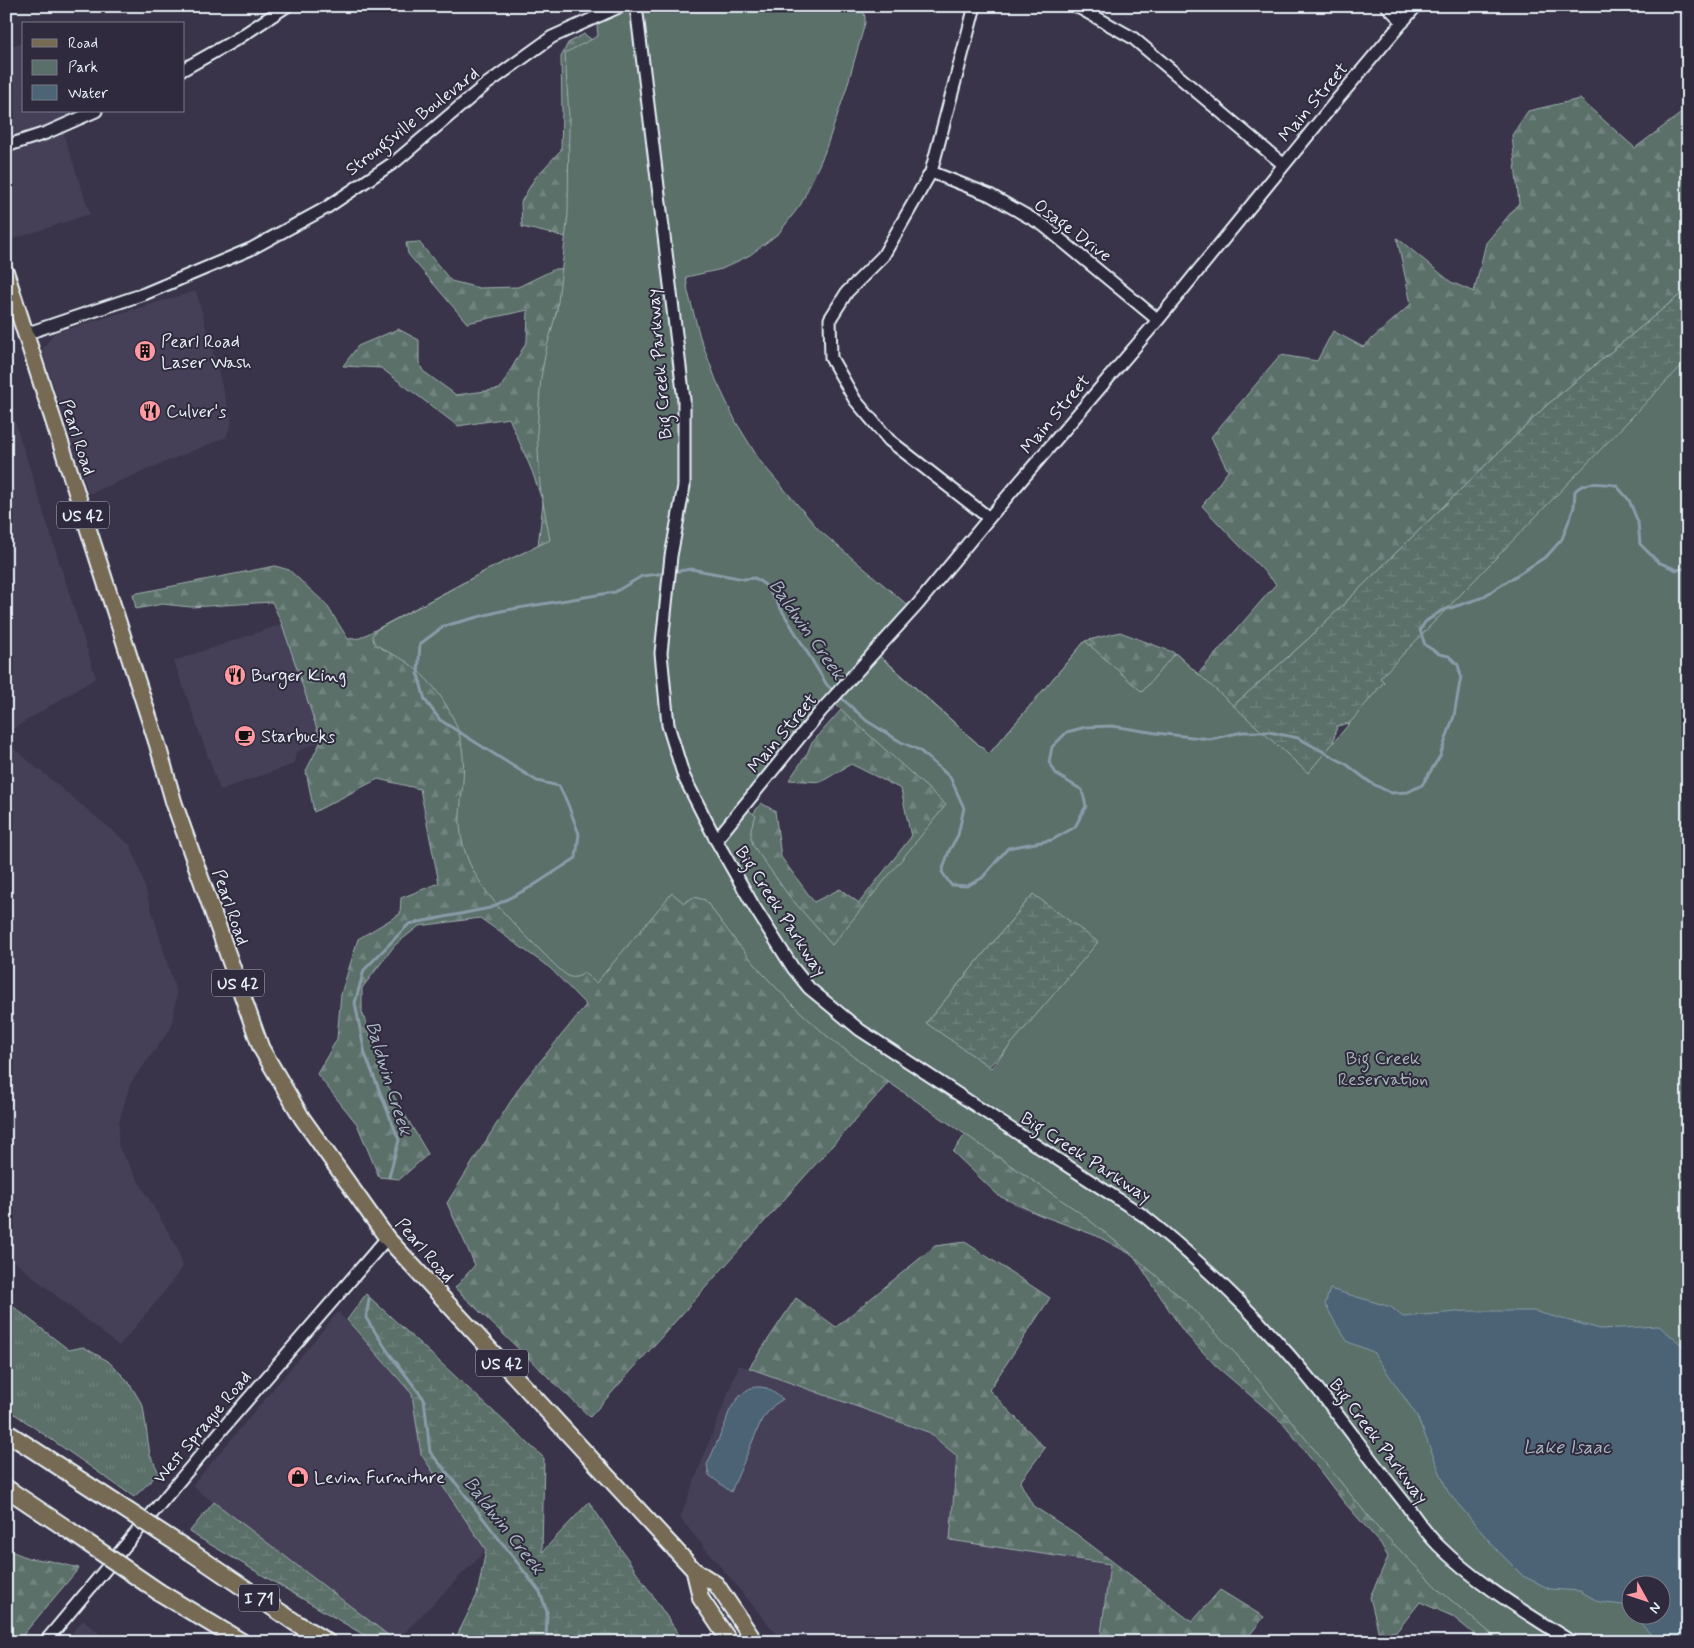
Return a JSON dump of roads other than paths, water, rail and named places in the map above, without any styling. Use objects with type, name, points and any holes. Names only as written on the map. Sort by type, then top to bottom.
[{"type":"highway","name":"I 71","points":[[6,1432],[327,1642]]},
{"type":"highway","name":"I 71","points":[[6,1488],[160,1592],[242,1642]]},
{"type":"main road","name":"Pearl Road","points":[[6,273],[157,743],[174,803],[261,1048],[302,1118],[387,1238],[694,1570],[716,1584],[756,1642]]},
{"type":"main road","name":"Pearl Road","points":[[694,1570],[701,1599],[730,1642]]},
{"type":"street","points":[[185,68],[237,39],[287,6]]},
{"type":"street","name":"Strongsville Boulevard","points":[[25,334],[144,294],[242,253],[326,208],[396,161],[484,86],[552,37],[620,6]]},
{"type":"street","name":"Big Creek Parkway","points":[[636,6],[684,400],[684,486],[667,584],[661,653],[668,725],[684,777],[716,840],[753,905],[793,968],[809,988],[860,1030],[1144,1216],[1233,1293],[1320,1392],[1436,1543],[1477,1579],[1504,1599],[1572,1642]]},
{"type":"street","points":[[974,6],[931,172],[883,256],[847,292],[830,319],[831,358],[855,400],[889,440],[989,518]]},
{"type":"street","points":[[1076,6],[1133,38],[1284,165]]},
{"type":"street","points":[[1386,6],[1403,22]]},
{"type":"street","name":"Main Street","points":[[716,840],[821,711],[918,604],[1158,320],[1416,6]]},
{"type":"street","points":[[6,146],[46,133],[94,112]]},
{"type":"street","name":"Osage Drive","points":[[931,172],[990,195],[1043,225],[1158,320]]},
{"type":"street","name":"West Sprague Road","points":[[46,1642],[226,1424],[387,1238]]},
{"type":"water","name":"Lake Isaac","points":[[1330,1289],[1391,1307],[1403,1317],[1466,1311],[1533,1311],[1600,1329],[1659,1326],[1683,1346],[1688,1353],[1688,1640],[1671,1635],[1654,1638],[1643,1626],[1672,1626],[1672,1576],[1622,1576],[1622,1605],[1599,1602],[1580,1591],[1550,1589],[1523,1576],[1496,1549],[1448,1492],[1417,1416],[1373,1352],[1348,1342],[1325,1304]]},
{"type":"water","points":[[760,1387],[767,1388],[783,1399],[774,1405],[762,1419],[731,1492],[709,1475],[707,1465],[735,1402],[747,1390]]},
{"type":"waterway","name":"Baldwin Creek","points":[[673,572],[691,569],[744,579],[755,578],[765,585],[827,685],[867,721],[901,742],[919,750],[950,777],[964,808],[958,835],[949,851],[942,872],[951,885],[967,886],[982,878],[1008,848],[1052,840],[1075,827],[1086,806],[1082,790],[1057,775],[1049,762],[1052,747],[1067,732],[1086,727],[1112,726],[1210,739],[1243,732],[1269,732],[1298,738],[1346,764],[1371,783],[1391,793],[1408,792],[1422,785],[1440,756],[1454,716],[1461,676],[1458,665],[1449,656],[1439,654],[1425,645],[1420,630],[1425,622],[1441,611],[1481,598],[1547,556],[1562,539],[1574,507],[1575,491],[1584,485],[1594,483],[1616,485],[1629,500],[1638,522],[1640,544],[1658,562],[1677,570],[1688,568]]},
{"type":"waterway","name":"Baldwin Creek","points":[[389,1177],[399,1140],[365,1054],[355,1003],[364,970],[409,924],[490,908],[531,887],[576,858],[579,834],[559,786],[537,781],[440,720],[425,700],[418,674],[420,644],[444,626],[501,611],[615,592],[642,576],[667,573]]},
{"type":"waterway","name":"Baldwin Creek","points":[[369,1299],[366,1318],[389,1353],[424,1399],[430,1452],[540,1592],[547,1612],[546,1642]]},
{"type":"place","name":"Pearl Road Laser Wash","points":[[145,351]]},
{"type":"place","name":"Culver's","points":[[150,411]]},
{"type":"place","name":"Burger King","points":[[235,675]]},
{"type":"place","name":"Starbucks","points":[[245,736]]},
{"type":"place","name":"Levin Furniture","points":[[298,1477]]},
{"type":"park label","name":"Big Creek Reservation","points":[[1383,1068]]}]
